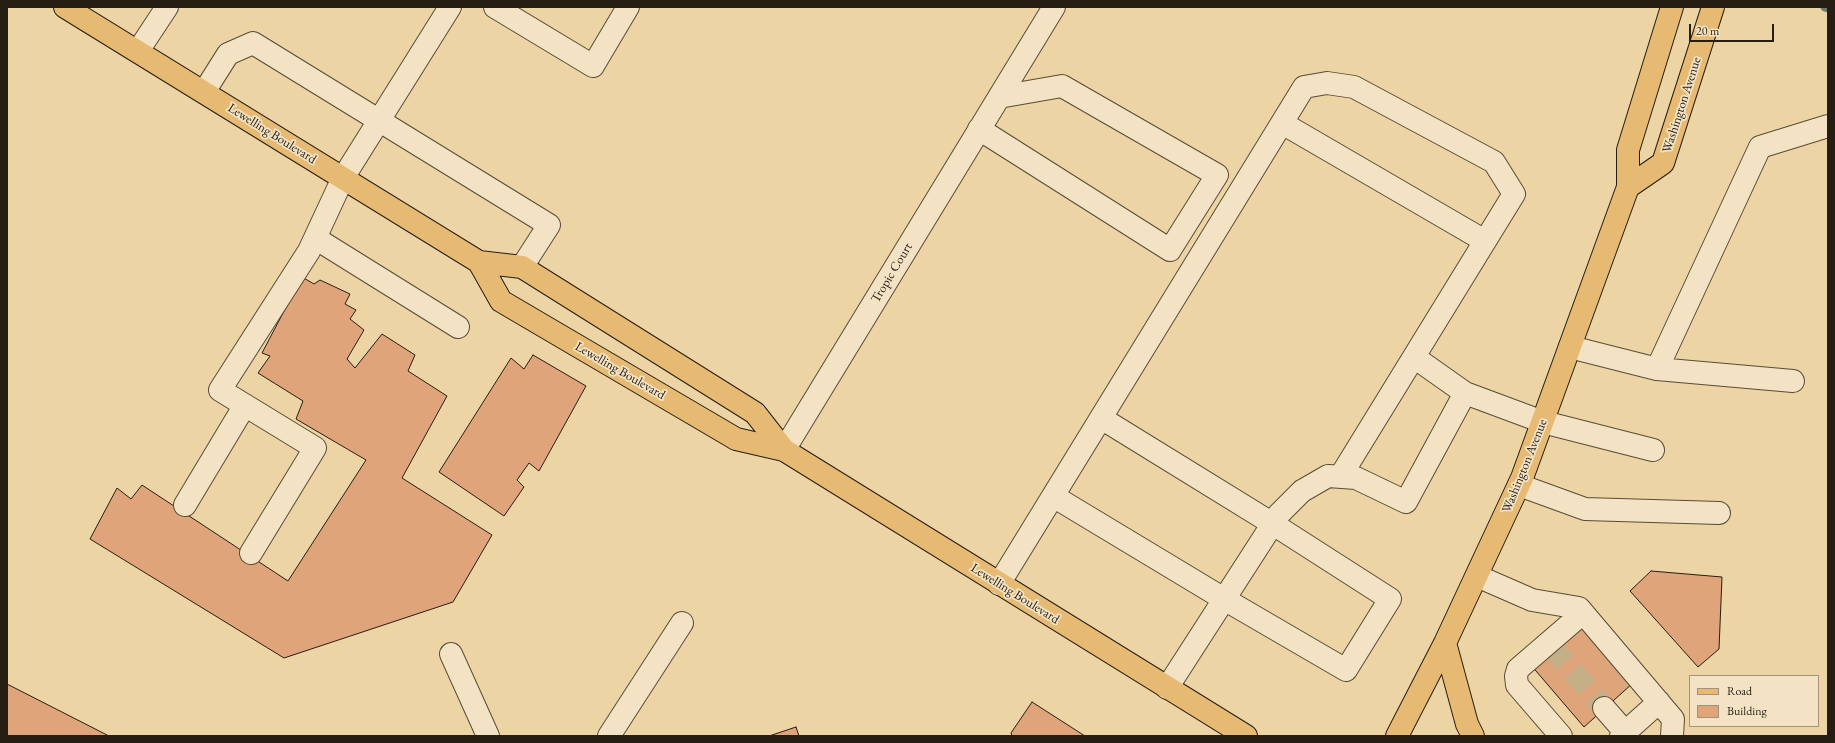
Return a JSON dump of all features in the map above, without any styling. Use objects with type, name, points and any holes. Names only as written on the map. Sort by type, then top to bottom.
[{"type":"main road","name":"Lewelling Boulevard","points":[[65,7],[479,262],[522,267],[755,413],[784,450]]},
{"type":"main road","name":"Washington Avenue","points":[[1628,187],[1663,163],[1713,7]]},
{"type":"main road","name":"Washington Avenue","points":[[1397,736],[1445,643],[1477,576],[1519,485],[1543,422],[1628,187],[1628,150],[1669,16]]},
{"type":"main road","name":"Lewelling Boulevard","points":[[479,262],[501,301],[736,439],[784,450],[998,584],[1246,736]]},
{"type":"main road","points":[[1445,643],[1467,724],[1473,736]]},
{"type":"street","points":[[138,52],[167,7]]},
{"type":"street","points":[[251,553],[315,448],[220,390],[309,251],[343,178],[450,7]]},
{"type":"street","points":[[495,7],[593,66],[628,7]]},
{"type":"street","name":"Tropic Court","points":[[784,450],[1054,7]]},
{"type":"street","points":[[204,92],[228,54],[253,43],[549,225],[522,267]]},
{"type":"street","points":[[998,584],[1304,87],[1327,83],[1354,88],[1494,162],[1514,194],[1340,477]]},
{"type":"street","points":[[979,129],[1170,250],[1217,175],[1062,86],[999,97]]},
{"type":"street","points":[[1282,123],[1485,241]]},
{"type":"street","points":[[1657,369],[1760,147],[1828,126]]},
{"type":"street","points":[[315,238],[458,327]]},
{"type":"street","points":[[1570,347],[1657,369],[1793,381]]},
{"type":"street","points":[[1414,357],[1465,393],[1543,422],[1653,450]]},
{"type":"street","points":[[1167,688],[1279,514],[1302,491],[1328,476],[1356,478],[1406,502],[1465,393]]},
{"type":"street","points":[[185,505],[245,406]]},
{"type":"street","points":[[1053,496],[1224,599],[1346,670],[1390,599],[1273,524],[1100,418]]},
{"type":"street","points":[[1519,485],[1585,509],[1719,513]]},
{"type":"street","points":[[1477,576],[1532,600],[1579,608],[1674,719],[1672,736]]},
{"type":"street","points":[[1561,736],[1517,685],[1516,676],[1518,669],[1550,645],[1583,613]]},
{"type":"street","points":[[609,736],[682,623]]},
{"type":"street","points":[[451,654],[488,736]]},
{"type":"street","points":[[1604,708],[1623,734],[1659,702]]},
{"type":"building","points":[[302,277],[314,284],[320,280],[350,294],[345,304],[356,310],[350,319],[364,330],[347,359],[355,368],[382,334],[415,355],[408,371],[447,396],[402,478],[492,535],[453,602],[284,658],[90,539],[117,488],[131,499],[142,485],[288,581],[366,460],[296,419],[303,401],[258,373],[270,356],[262,353]]},
{"type":"building","points":[[533,355],[586,386],[539,471],[529,463],[517,480],[524,487],[504,516],[439,472],[511,358],[524,369]]},
{"type":"building","points":[[1651,571],[1722,577],[1719,649],[1698,667],[1630,591]]},
{"type":"building","points":[[1581,621],[1633,683],[1584,727],[1530,664]]},
{"type":"building","points":[[7,684],[109,736],[7,736]]},
{"type":"building","points":[[1032,702],[1085,736],[1012,736],[1011,733]]},
{"type":"building","points":[[796,727],[799,736],[769,736]]},
{"type":"tunnel","points":[[1551,646],[1604,708]]}]
